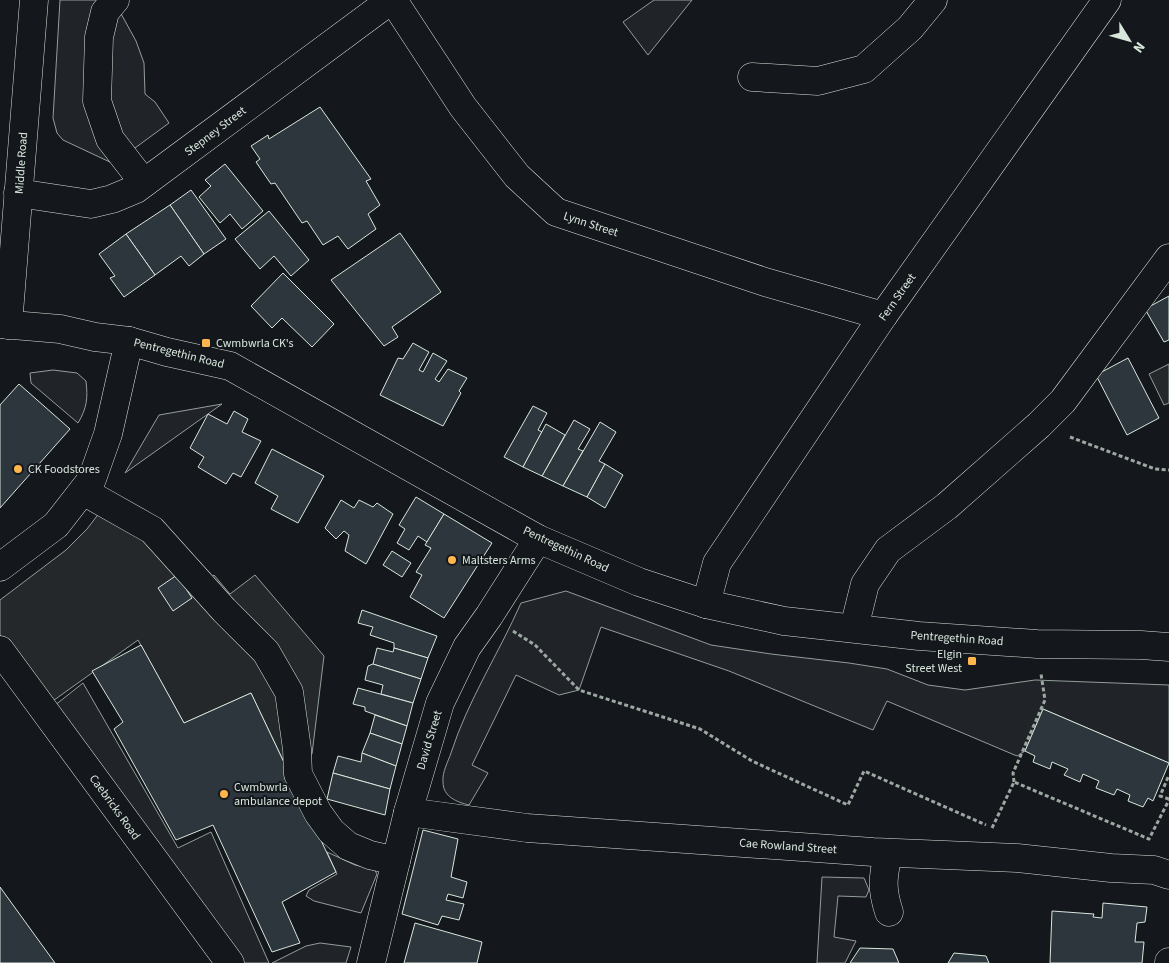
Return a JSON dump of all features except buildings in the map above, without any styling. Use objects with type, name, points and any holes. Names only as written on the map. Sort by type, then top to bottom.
[{"type":"street","name":"Middle Road","points":[[4,324],[18,193],[34,0]]},
{"type":"street","points":[[115,0],[105,12],[99,36],[97,101],[110,139],[144,183]]},
{"type":"street","name":"Stepney Street","points":[[18,193],[91,204],[112,199],[136,189],[392,0]]},
{"type":"street","name":"Lynn Street","points":[[392,0],[463,107],[517,176],[556,212],[765,282],[883,316]]},
{"type":"street","points":[[752,77],[818,81],[864,69],[910,28],[933,0]]},
{"type":"street","name":"Fern Street","points":[[706,604],[717,563],[883,316],[1107,0]]},
{"type":"street","points":[[854,628],[865,584],[888,550],[947,506],[1039,425],[1062,401],[1169,258]]},
{"type":"street","name":"Pentregethin Road","points":[[4,324],[60,329],[95,337],[129,341],[167,352],[230,366],[538,538],[639,582],[706,604],[784,621],[919,636],[1037,644],[1169,647]]},
{"type":"street","points":[[0,567],[56,526],[92,479],[108,434],[129,341]]},
{"type":"street","points":[[83,491],[152,530],[224,610],[266,652],[289,692],[297,749],[298,774],[318,813],[331,831],[348,846],[370,855],[396,861]]},
{"type":"street","name":"David Street","points":[[371,963],[408,812],[440,703],[467,647],[490,616],[538,538]]},
{"type":"street","name":"Caebricks Road","points":[[0,650],[230,963]]},
{"type":"street","name":"Cae Rowland Street","points":[[408,812],[527,828],[888,852],[1017,858],[1111,868],[1154,870],[1169,875]]},
{"type":"street","points":[[888,852],[882,880],[884,899],[889,912]]},
{"type":"path","points":[[1039,425],[1155,469],[1169,470]]},
{"type":"path","points":[[490,616],[535,645],[579,690],[700,729],[752,761],[848,805],[864,770],[992,828],[1014,782],[1014,773],[1045,700],[1037,644]]},
{"type":"path","points":[[1014,782],[1150,839],[1169,800],[1160,796],[1169,775]]},
{"type":"shaded area","points":[[60,0],[103,0],[87,109],[96,137],[112,163],[63,140],[57,133],[53,118]]},
{"type":"shaded area","points":[[654,0],[692,0],[648,55],[623,22]]},
{"type":"shaded area","points":[[119,10],[136,41],[144,63],[145,94],[155,102],[169,123],[131,149],[127,146],[105,84],[108,39]]},
{"type":"shaded area","points":[[1169,364],[1169,403],[1164,405],[1149,374]]},
{"type":"shaded area","points":[[53,370],[77,373],[86,381],[86,403],[78,423],[31,383],[30,373]]},
{"type":"shaded area","points":[[222,404],[125,473],[159,415]]},
{"type":"shaded area","points":[[106,504],[204,583],[214,575],[230,594],[255,575],[324,656],[312,754],[284,762],[251,693],[184,723],[138,640],[50,703],[0,635],[0,600],[66,550],[87,529]]},
{"type":"shaded area","points":[[566,591],[711,645],[887,669],[928,685],[965,690],[1035,680],[1169,685],[1169,763],[1043,709],[1025,751],[1017,756],[887,701],[873,730],[729,671],[601,627],[579,690],[559,695],[516,675],[472,765],[488,773],[469,805],[452,798],[445,792],[443,775],[466,714],[521,603]]},
{"type":"shaded area","points":[[83,683],[178,848],[211,832],[269,963],[241,963],[54,706]]},
{"type":"shaded area","points":[[327,852],[355,865],[374,869],[377,874],[361,913],[314,901],[306,896],[309,890],[337,874]]},
{"type":"shaded area","points":[[822,877],[864,878],[869,890],[866,897],[838,896],[834,937],[856,941],[845,963],[817,963]]},
{"type":"shaded area","points":[[320,943],[351,947],[346,963],[272,963],[306,946]]},
{"type":"place","name":"Cwmbwrla CK's","points":[[206,343]]},
{"type":"place","name":"CK Foodstores","points":[[18,469]]},
{"type":"place","name":"Maltsters Arms","points":[[452,560]]},
{"type":"place","name":"Elgin Street West","points":[[972,661]]},
{"type":"place","name":"Cwmbwrla ambulance depot","points":[[224,794]]}]
